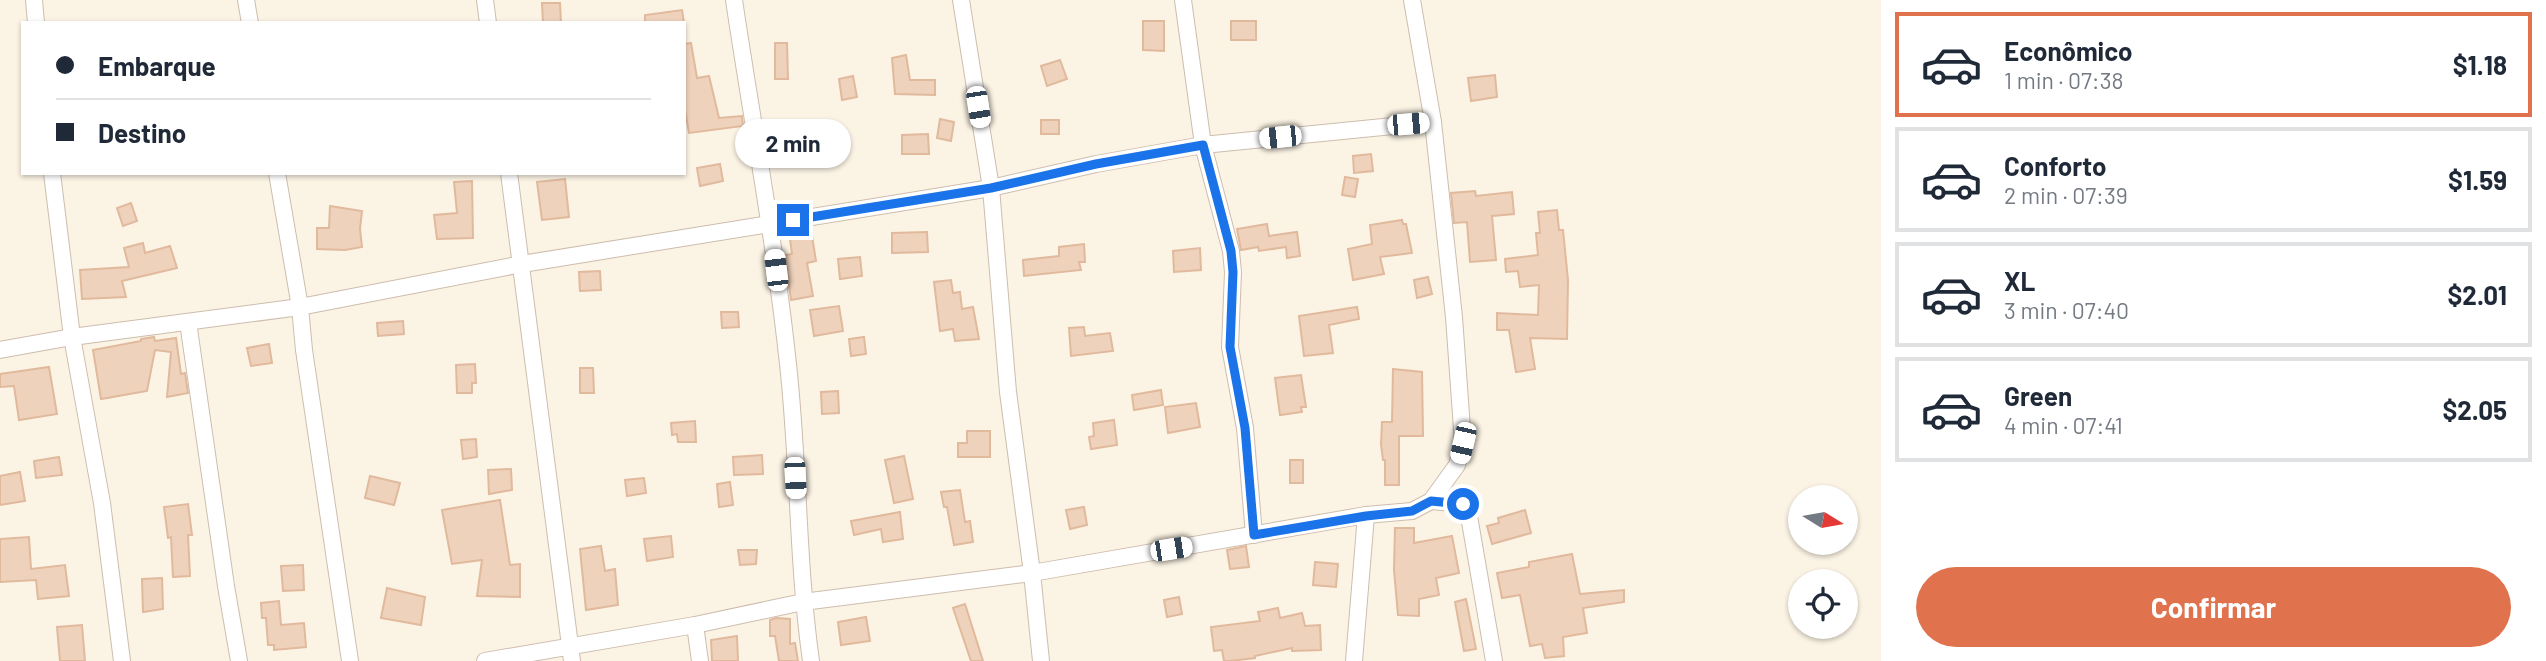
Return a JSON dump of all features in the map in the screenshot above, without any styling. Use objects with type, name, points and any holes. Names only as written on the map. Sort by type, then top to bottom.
[{"type":"street","points":[[34,0],[36,21]]},
{"type":"street","points":[[246,0],[250,21]]},
{"type":"street","points":[[485,0],[488,21]]},
{"type":"street","points":[[734,0],[771,224],[792,400],[803,601],[811,661]]},
{"type":"street","points":[[961,0],[991,188],[1007,392],[1032,573],[1041,661]]},
{"type":"street","points":[[1183,0],[1203,145],[1231,251],[1233,272],[1230,347],[1245,428],[1254,535]]},
{"type":"street","points":[[485,661],[570,653],[803,601],[1032,573],[1366,516],[1412,511],[1431,501],[1457,465],[1463,443],[1454,317],[1433,122],[1412,0]]},
{"type":"street","points":[[0,350],[72,337],[300,307],[522,264],[991,188],[1096,164],[1203,145],[1433,122]]},
{"type":"street","points":[[52,175],[72,337],[102,503],[122,661]]},
{"type":"street","points":[[276,175],[300,307],[350,661]]},
{"type":"street","points":[[509,175],[570,653]]},
{"type":"street","points":[[188,322],[239,661]]},
{"type":"street","points":[[1431,501],[1463,504],[1469,516],[1494,661]]},
{"type":"street","points":[[1354,661],[1366,516]]},
{"type":"street","points":[[695,625],[701,661]]},
{"type":"building","points":[[542,3],[560,3],[561,21],[543,21]]},
{"type":"building","points":[[682,10],[684,21],[645,21],[645,15]]},
{"type":"building","points":[[1143,21],[1164,21],[1164,51],[1143,50]]},
{"type":"building","points":[[1231,21],[1256,21],[1256,40],[1231,40]]},
{"type":"building","points":[[691,43],[697,78],[709,76],[719,118],[742,116],[743,126],[689,133],[686,116],[686,44]]},
{"type":"building","points":[[775,43],[787,43],[788,79],[775,79]]},
{"type":"building","points":[[906,55],[910,80],[935,80],[935,95],[895,94],[892,58]]},
{"type":"building","points":[[1060,60],[1067,79],[1047,86],[1041,66]]},
{"type":"building","points":[[1495,75],[1497,97],[1471,101],[1468,78]]},
{"type":"building","points":[[853,76],[857,97],[842,100],[839,79]]},
{"type":"building","points":[[940,119],[954,122],[951,141],[937,138]]},
{"type":"building","points":[[1041,120],[1059,120],[1059,134],[1041,134]]},
{"type":"building","points":[[928,134],[929,154],[902,154],[902,135]]},
{"type":"building","points":[[840,135],[842,151],[824,154],[822,138]]},
{"type":"building","points":[[795,138],[797,151],[775,154],[774,142]]},
{"type":"building","points":[[1371,154],[1373,171],[1354,173],[1353,156]]},
{"type":"building","points":[[720,164],[723,181],[700,186],[697,168]]},
{"type":"building","points":[[1345,177],[1358,179],[1355,197],[1342,195]]},
{"type":"building","points":[[565,179],[569,217],[542,220],[537,182]]},
{"type":"building","points":[[472,181],[473,238],[437,239],[434,215],[457,213],[454,182]]},
{"type":"building","points":[[1475,191],[1476,196],[1512,192],[1514,214],[1492,216],[1496,260],[1470,262],[1467,222],[1454,223],[1451,193]]},
{"type":"building","points":[[131,203],[137,221],[123,226],[117,208]]},
{"type":"building","points":[[330,206],[362,211],[362,247],[345,250],[317,249],[317,228],[329,228]]},
{"type":"building","points":[[1557,210],[1559,230],[1563,230],[1568,280],[1567,339],[1530,338],[1535,369],[1516,372],[1509,330],[1497,330],[1497,313],[1538,315],[1539,285],[1520,287],[1518,271],[1506,272],[1505,259],[1538,255],[1538,212]]},
{"type":"building","points":[[1402,220],[1403,224],[1406,224],[1412,253],[1380,257],[1384,274],[1353,280],[1348,249],[1372,244],[1370,225]]},
{"type":"building","points":[[1267,224],[1269,236],[1297,232],[1300,256],[1287,258],[1286,247],[1259,251],[1258,247],[1241,250],[1237,229]]},
{"type":"building","points":[[927,232],[928,252],[892,253],[892,233]]},
{"type":"building","points":[[812,236],[816,261],[807,263],[813,296],[791,300],[785,255],[792,254],[790,239]]},
{"type":"building","points":[[143,243],[145,253],[170,246],[177,268],[122,281],[126,297],[82,299],[80,270],[129,267],[124,248]]},
{"type":"building","points":[[1084,244],[1085,262],[1079,262],[1081,270],[1024,276],[1023,260],[1059,256],[1059,247]]},
{"type":"building","points":[[1200,248],[1201,270],[1174,272],[1173,251]]},
{"type":"building","points":[[860,257],[862,276],[840,279],[838,259]]},
{"type":"building","points":[[600,271],[601,290],[580,291],[579,272]]},
{"type":"building","points":[[1428,277],[1432,294],[1417,298],[1414,280]]},
{"type":"building","points":[[951,280],[953,293],[960,292],[962,309],[973,307],[979,339],[955,341],[953,329],[940,331],[934,282]]},
{"type":"building","points":[[839,306],[843,331],[814,336],[810,310]]},
{"type":"building","points":[[1357,307],[1359,319],[1329,325],[1333,353],[1304,356],[1299,316]]},
{"type":"building","points":[[721,312],[738,312],[739,327],[722,328]]},
{"type":"building","points":[[403,321],[404,334],[378,336],[377,323]]},
{"type":"building","points":[[1084,327],[1085,336],[1110,333],[1113,351],[1071,356],[1069,328]]},
{"type":"building","points":[[154,337],[155,341],[176,338],[181,374],[185,373],[188,393],[167,397],[171,352],[155,350],[147,391],[101,399],[93,350]]},
{"type":"building","points":[[864,337],[866,354],[851,356],[849,339]]},
{"type":"building","points":[[269,344],[272,363],[251,366],[247,348]]},
{"type":"building","points":[[475,364],[476,383],[472,383],[472,393],[457,393],[456,365]]},
{"type":"building","points":[[49,367],[57,414],[19,420],[14,386],[0,387],[0,374]]},
{"type":"building","points":[[580,368],[593,368],[594,393],[580,393]]},
{"type":"building","points":[[1393,369],[1422,372],[1423,436],[1399,436],[1399,485],[1385,485],[1382,422],[1392,422]]},
{"type":"building","points":[[1301,375],[1306,407],[1301,407],[1302,412],[1280,415],[1275,378]]},
{"type":"building","points":[[1161,390],[1163,405],[1134,410],[1132,395]]},
{"type":"building","points":[[838,391],[839,413],[822,414],[821,392]]},
{"type":"building","points":[[1196,403],[1200,427],[1168,433],[1165,407]]},
{"type":"building","points":[[1114,420],[1117,445],[1091,449],[1089,437],[1094,436],[1093,423]]},
{"type":"building","points":[[695,421],[696,442],[678,442],[677,434],[672,435],[671,423]]},
{"type":"building","points":[[967,431],[990,431],[990,457],[958,457],[958,443],[967,443]]},
{"type":"building","points":[[476,439],[477,457],[463,459],[461,440]]},
{"type":"building","points":[[762,455],[763,474],[734,475],[733,457]]},
{"type":"building","points":[[904,456],[913,499],[894,503],[885,460]]},
{"type":"building","points":[[59,457],[62,475],[36,478],[34,461]]},
{"type":"building","points":[[1290,460],[1303,460],[1303,483],[1290,483]]},
{"type":"building","points":[[511,469],[512,490],[489,494],[488,470]]},
{"type":"building","points":[[20,472],[25,501],[0,505],[0,476]]},
{"type":"building","points":[[370,476],[400,483],[394,505],[365,498]]},
{"type":"building","points":[[644,478],[646,493],[627,496],[625,480]]},
{"type":"building","points":[[730,482],[733,505],[719,507],[717,484]]},
{"type":"building","points":[[960,490],[965,522],[970,521],[973,542],[954,545],[947,507],[944,507],[941,492]]},
{"type":"building","points":[[500,500],[510,565],[520,564],[520,597],[477,596],[482,560],[452,564],[442,510]]},
{"type":"building","points":[[188,504],[192,535],[188,535],[190,576],[173,577],[171,537],[168,538],[164,507]]},
{"type":"building","points":[[1084,507],[1087,525],[1070,529],[1066,510]]},
{"type":"building","points":[[1525,510],[1531,533],[1492,544],[1487,526],[1499,523],[1498,518]]},
{"type":"building","points":[[900,512],[903,539],[883,542],[881,529],[854,535],[851,521]]},
{"type":"building","points":[[1395,528],[1414,528],[1414,543],[1452,536],[1459,573],[1436,578],[1439,595],[1419,599],[1419,616],[1398,615],[1394,570]]},
{"type":"building","points":[[671,536],[673,557],[647,561],[644,539]]},
{"type":"building","points":[[29,537],[31,569],[65,565],[69,596],[38,599],[36,580],[0,582],[0,539]]},
{"type":"building","points":[[601,546],[605,571],[615,569],[618,605],[586,610],[580,549]]},
{"type":"building","points":[[1246,546],[1249,567],[1230,569],[1227,550]]},
{"type":"building","points":[[738,550],[757,550],[756,564],[740,565]]},
{"type":"building","points":[[1572,554],[1580,594],[1624,590],[1624,602],[1583,608],[1587,633],[1563,637],[1564,656],[1545,658],[1542,644],[1530,646],[1520,595],[1502,598],[1497,573],[1529,567],[1529,562]]},
{"type":"building","points":[[1315,562],[1338,564],[1336,587],[1313,585]]},
{"type":"building","points":[[303,565],[304,590],[283,591],[281,566]]},
{"type":"building","points":[[162,578],[163,609],[143,612],[142,579]]},
{"type":"building","points":[[387,588],[425,597],[421,625],[381,618]]},
{"type":"building","points":[[1179,597],[1182,614],[1167,617],[1164,600]]},
{"type":"building","points":[[1466,599],[1476,649],[1464,651],[1455,602]]},
{"type":"building","points":[[279,601],[281,625],[304,623],[306,647],[274,650],[274,645],[268,645],[266,618],[262,618],[261,603]]},
{"type":"building","points":[[965,604],[983,661],[971,661],[953,608]]},
{"type":"building","points":[[1278,608],[1280,618],[1302,613],[1305,626],[1320,625],[1321,650],[1292,651],[1292,648],[1255,658],[1230,661],[1224,661],[1222,650],[1214,651],[1211,627],[1260,621],[1258,612]]},
{"type":"building","points":[[866,617],[870,641],[841,645],[838,622]]},
{"type":"building","points":[[790,619],[790,644],[795,643],[798,661],[779,661],[775,636],[770,636],[770,620]]},
{"type":"building","points":[[82,625],[85,661],[60,661],[57,627]]},
{"type":"building","points":[[737,636],[738,661],[712,661],[711,640]]},
{"type":"route","points":[[793,220],[991,188],[1096,164],[1203,145],[1231,251],[1233,272],[1230,347],[1245,428],[1254,535],[1412,511],[1431,501],[1463,504]]}]
